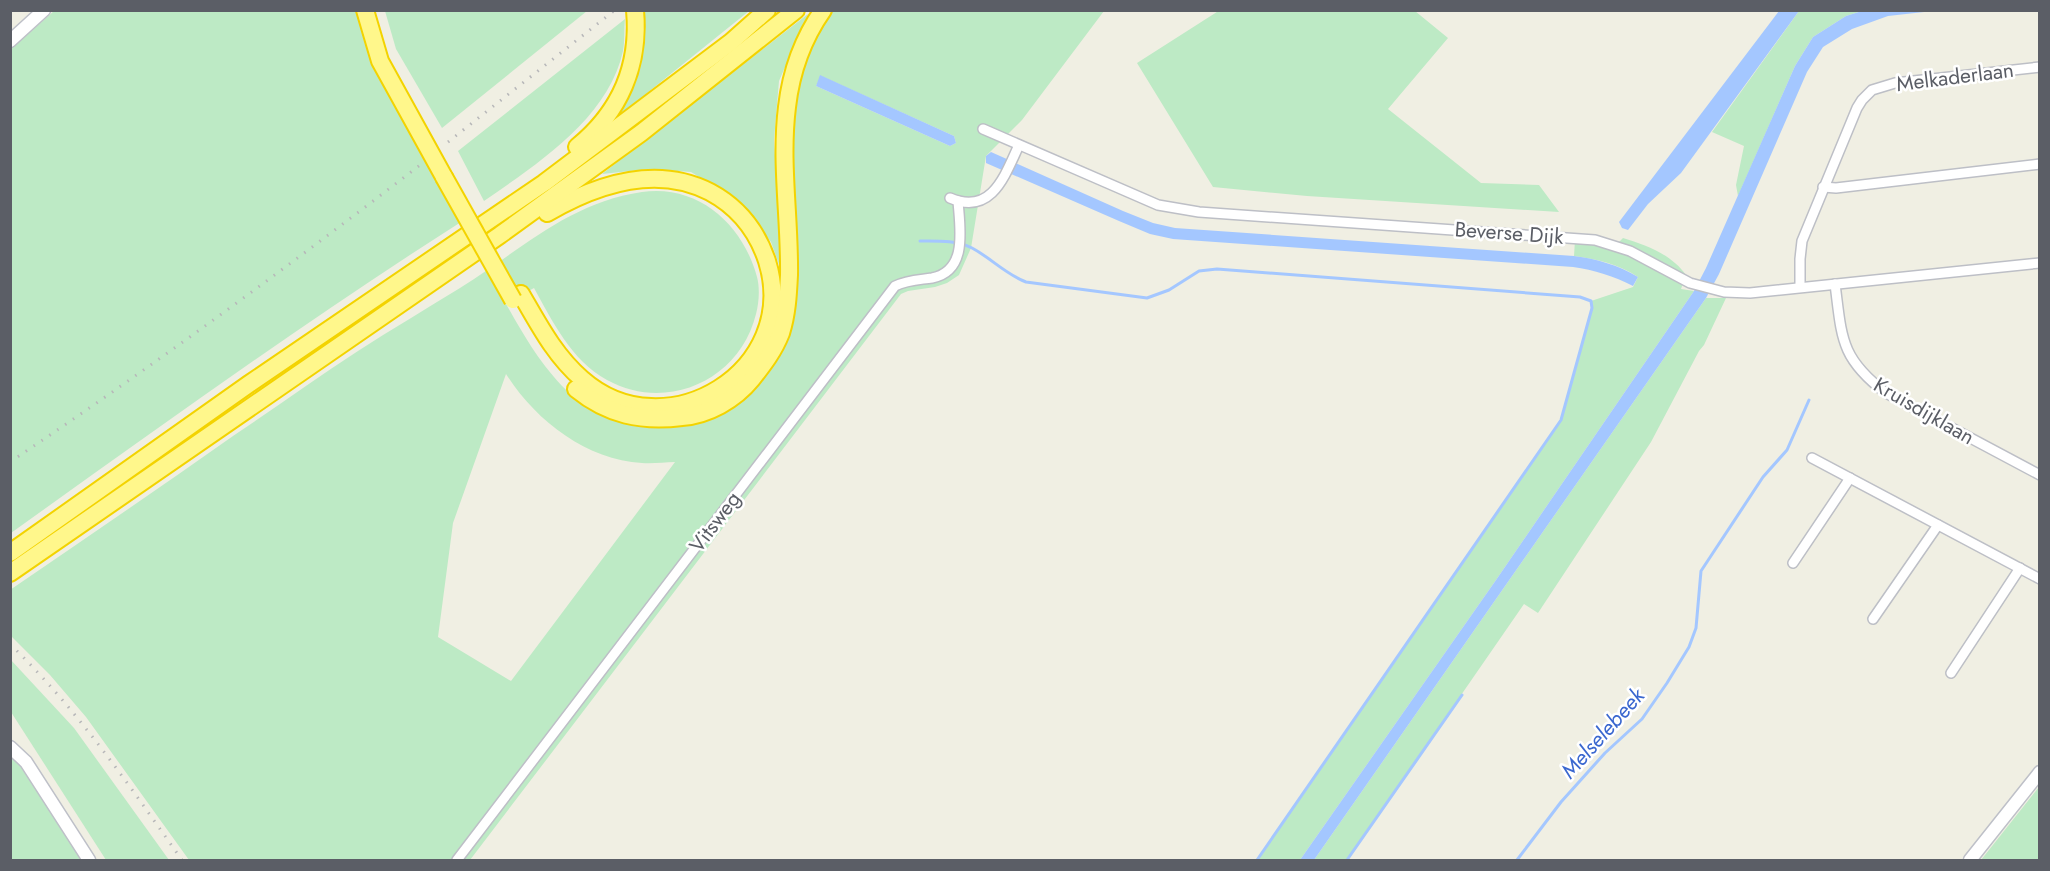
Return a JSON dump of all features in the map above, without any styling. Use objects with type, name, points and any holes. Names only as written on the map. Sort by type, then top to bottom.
[{"type":"highway","points":[[365,10],[380,61],[448,174],[550,361],[567,381],[596,404],[645,419],[692,416],[722,405],[744,388],[766,361],[780,334],[788,306],[790,245],[785,139],[787,106],[799,53],[810,28],[823,10]]},
{"type":"highway","points":[[376,10],[389,56],[448,174]]},
{"type":"highway","points":[[460,242],[587,139],[602,121],[625,84],[633,63],[636,46],[635,10]]},
{"type":"highway","points":[[10,553],[249,384],[554,176],[731,42],[767,10]]},
{"type":"highway","points":[[10,573],[500,235],[641,133],[796,10]]},
{"type":"highway","points":[[350,340],[455,275],[572,198],[598,187],[642,178],[659,177],[682,181],[701,187],[722,198],[736,210],[762,245],[772,279],[772,308],[766,333],[743,370],[713,393],[691,402],[669,406],[647,406],[625,402],[601,393],[583,381],[552,347],[517,297]]},
{"type":"main road","points":[[10,41],[44,10]]},
{"type":"main road","points":[[10,739],[22,750],[26,762],[89,861]]},
{"type":"main road","points":[[10,747],[26,762]]},
{"type":"main road","points":[[1970,861],[2040,772]]},
{"type":"street","name":"Melkaderlaan","points":[[1800,287],[1802,241],[1857,108],[1872,90],[1895,83],[2040,67]]},
{"type":"street","name":"Beverse Dijk","points":[[983,129],[1158,205],[1178,209],[1585,238],[1630,251],[1690,283],[1715,291],[1750,292],[2040,263]]},
{"type":"street","name":"Vitsweg","points":[[457,861],[895,286],[905,281],[933,278],[951,268],[959,250],[960,235],[954,200],[983,200],[995,192],[1019,145]]},
{"type":"street","points":[[1823,187],[1836,188],[2040,164]]},
{"type":"street","name":"Kruisdijklaan","points":[[1835,284],[1841,335],[1856,366],[1868,379],[1886,393],[2040,475]]},
{"type":"street","points":[[1812,458],[2040,579]]},
{"type":"street","points":[[1793,563],[1850,478]]},
{"type":"street","points":[[1873,618],[1938,525]]},
{"type":"street","points":[[1951,673],[2020,568]]},
{"type":"green space","points":[[385,10],[587,11],[442,128],[396,49]]},
{"type":"green space","points":[[1220,10],[1415,11],[1448,38],[1388,109],[1481,183],[1539,185],[1559,212],[1307,196],[1213,187],[1137,63]]},
{"type":"green space","points":[[54,11],[359,11],[439,180],[437,182],[461,222],[290,336],[11,533],[10,50]]},
{"type":"green space","points":[[641,11],[749,11],[616,118],[639,66],[644,39]]},
{"type":"green space","points":[[830,11],[1104,11],[1022,120],[986,156],[971,248],[959,275],[935,287],[901,294],[470,860],[189,860],[86,717],[50,675],[11,636],[10,590],[358,351],[460,288],[546,230],[591,206],[615,198],[642,192],[663,191],[682,195],[716,212],[741,241],[757,277],[758,305],[747,337],[734,357],[718,373],[698,384],[676,391],[653,393],[630,389],[607,380],[583,362],[564,339],[534,288],[503,305],[506,304],[533,350],[549,371],[585,405],[607,417],[632,425],[666,427],[705,420],[786,337],[793,107],[804,55]],"holes":[[[821,76],[954,136],[956,143],[950,146],[816,86]],[[506,374],[518,391],[547,422],[582,446],[621,460],[646,463],[675,462],[511,681],[438,637],[453,523]]]},
{"type":"green space","points":[[1799,11],[1862,11],[1846,16],[1813,37],[1795,66],[1738,196],[1736,185],[1744,146],[1712,132]]},
{"type":"green space","points":[[808,14],[779,81],[774,140],[783,276],[771,242],[740,202],[691,172],[649,169],[602,174]]},
{"type":"green space","points":[[625,19],[623,51],[615,75],[602,98],[586,119],[568,138],[526,172],[484,201],[458,151]]},
{"type":"green space","points":[[1623,238],[1649,247],[1673,261],[1686,275],[1681,289],[1694,291],[1300,860],[1257,860],[1561,421],[1592,308],[1591,301],[1633,287],[1638,277],[1631,272],[1607,263],[1574,256],[1575,240],[1613,248]]},
{"type":"green space","points":[[1706,298],[1726,298],[1704,345],[1651,442],[1538,613],[1524,604],[1347,860],[1314,860]]},
{"type":"green space","points":[[10,659],[74,728],[169,860],[106,860],[11,712]]},
{"type":"green space","points":[[10,757],[20,762],[83,860],[11,860]]},
{"type":"green space","points":[[2039,787],[2039,860],[1981,860]]},
{"type":"water","points":[[1779,11],[1799,11],[1681,173],[1648,204],[1628,230],[1622,228],[1619,222]]},
{"type":"water","points":[[1862,11],[1933,11],[1888,16],[1852,29],[1823,47],[1807,72],[1719,274],[1706,298],[1314,860],[1300,860],[1694,291],[1795,66],[1813,37],[1846,16]]},
{"type":"water","points":[[820,75],[954,136],[956,143],[950,146],[816,86]]},
{"type":"water","points":[[991,152],[1123,211],[1153,223],[1175,228],[1574,256],[1607,263],[1638,277],[1633,286],[1604,274],[1573,267],[1173,239],[1150,234],[986,163],[986,156]]},
{"type":"waterway","points":[[920,241],[947,241],[966,245],[1011,275],[1026,282],[1147,298],[1169,290],[1199,271],[1217,269],[1580,297],[1591,301],[1592,308],[1561,420],[1257,860]]},
{"type":"waterway","name":"Melselebeek","points":[[1517,860],[1561,802],[1605,753],[1642,719],[1667,683],[1689,647],[1696,628],[1701,571],[1763,477],[1787,450],[1809,400]]},
{"type":"waterway","points":[[1347,860],[1462,695]]},
{"type":"railway","points":[[448,142],[615,10]]},
{"type":"railway","points":[[10,462],[116,390],[220,315],[424,162]]},
{"type":"railway","points":[[10,644],[80,721],[182,860]]}]
